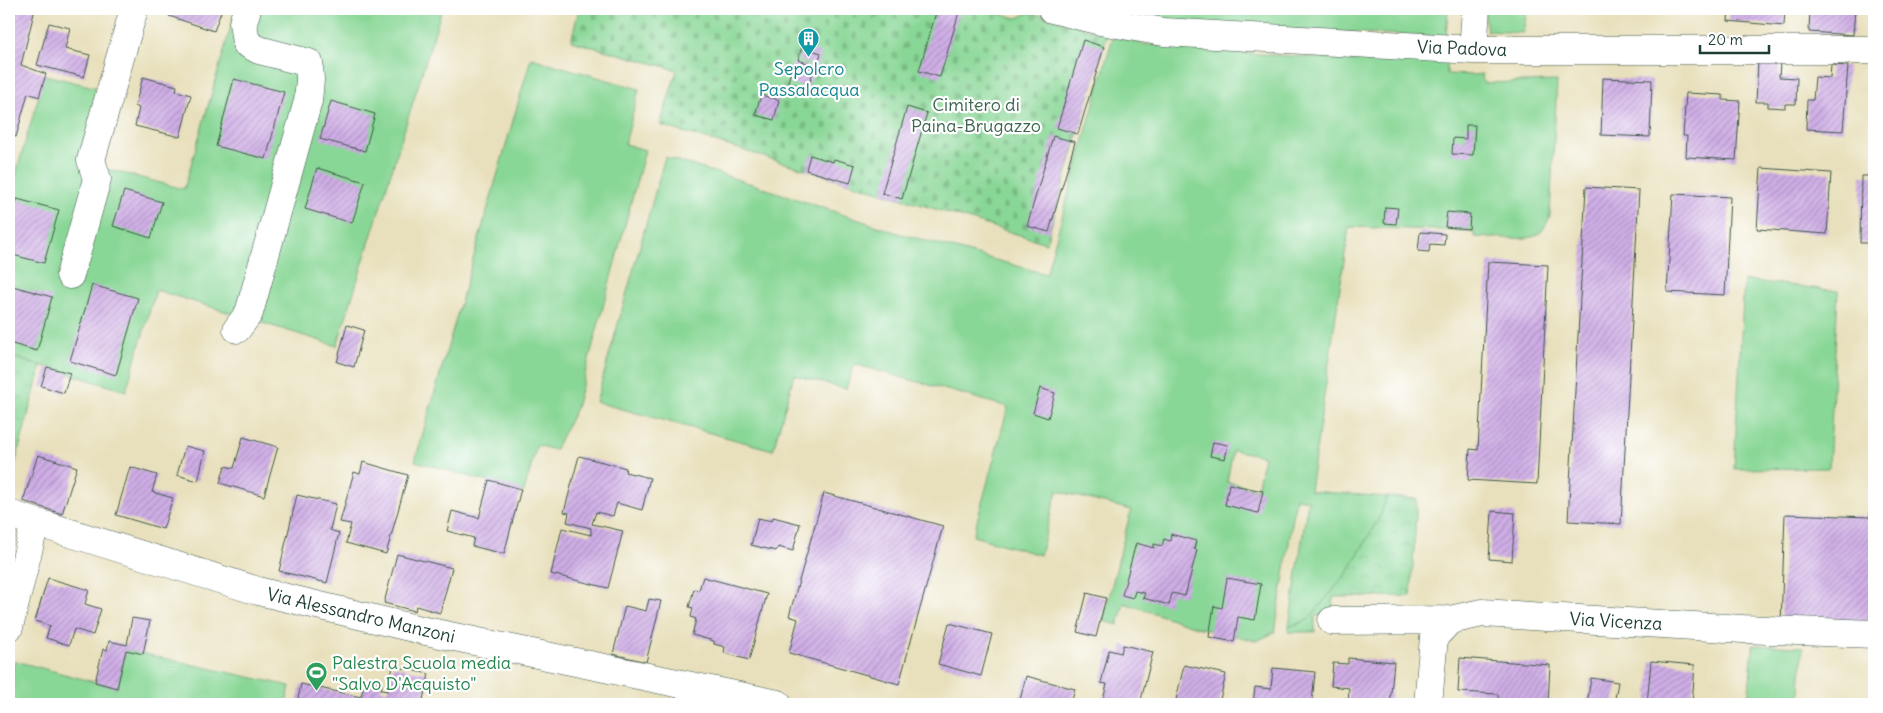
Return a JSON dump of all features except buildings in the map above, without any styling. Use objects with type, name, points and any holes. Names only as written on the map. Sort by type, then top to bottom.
[{"type":"street","points":[[70,275],[97,179],[90,160],[134,9]]},
{"type":"street","points":[[237,329],[250,313],[308,101],[310,80],[309,63],[259,50],[246,42],[242,22],[247,9]]},
{"type":"street","name":"Via Padova","points":[[1052,9],[1100,21],[1164,32],[1473,50],[1874,50]]},
{"type":"street","points":[[1473,50],[1476,9]]},
{"type":"street","name":"Via Alessandro Manzoni","points":[[9,514],[258,591],[421,630],[778,704]]},
{"type":"street","points":[[9,627],[34,523]]},
{"type":"street","name":"Via Vicenza","points":[[1332,621],[1450,620],[1482,613],[1743,629],[1874,634]]},
{"type":"street","points":[[1428,704],[1434,637],[1450,620]]},
{"type":"green space","points":[[236,9],[442,9],[337,346],[156,290],[126,391],[9,356],[9,197],[45,75],[106,90],[103,168],[184,189]]},
{"type":"green space","name":"Cimitero di Paina-Brugazzo","points":[[579,9],[997,9],[1000,14],[1017,18],[1030,12],[1107,35],[1046,243],[660,125],[677,70],[571,41]]},
{"type":"green space","points":[[1101,9],[1448,9],[1446,37],[1204,25]]},
{"type":"green space","points":[[1484,9],[1527,9],[1523,33],[1487,31]]},
{"type":"green space","points":[[1113,36],[1143,44],[1184,49],[1348,60],[1447,61],[1447,74],[1482,74],[1483,83],[1557,81],[1550,215],[1539,234],[1528,238],[1498,238],[1474,237],[1474,231],[1349,227],[1310,491],[1387,497],[1380,516],[1348,572],[1308,620],[1289,627],[1308,500],[1296,498],[1275,632],[1257,641],[1196,627],[1124,603],[1118,625],[1103,621],[1131,510],[1057,491],[1040,555],[973,536],[1008,407],[854,364],[846,389],[794,375],[773,450],[596,402],[665,157],[898,233],[1046,274]],"holes":[[[1233,450],[1264,456],[1257,489],[1227,482]]]},
{"type":"green space","points":[[531,58],[639,89],[625,144],[645,150],[576,408],[555,450],[537,445],[524,492],[415,461]]},
{"type":"green space","points":[[1744,280],[1838,291],[1829,468],[1734,469]]},
{"type":"green space","points":[[9,356],[41,366],[9,487]]},
{"type":"green space","points":[[1387,497],[1417,499],[1411,596],[1333,597],[1332,615],[1315,616],[1315,632],[1288,632],[1289,627],[1308,620],[1348,572],[1380,516]]},
{"type":"green space","points":[[1753,645],[1803,647],[1799,704],[1748,704]]},
{"type":"green space","points":[[126,650],[290,686],[286,704],[9,704],[9,684],[15,661],[117,688]]},
{"type":"place","name":"Sepolcro Passalacqua","points":[[809,57]]},
{"type":"place","name":"Palestra Scuola media \"Salvo D'Acquisto\"","points":[[316,691]]}]
